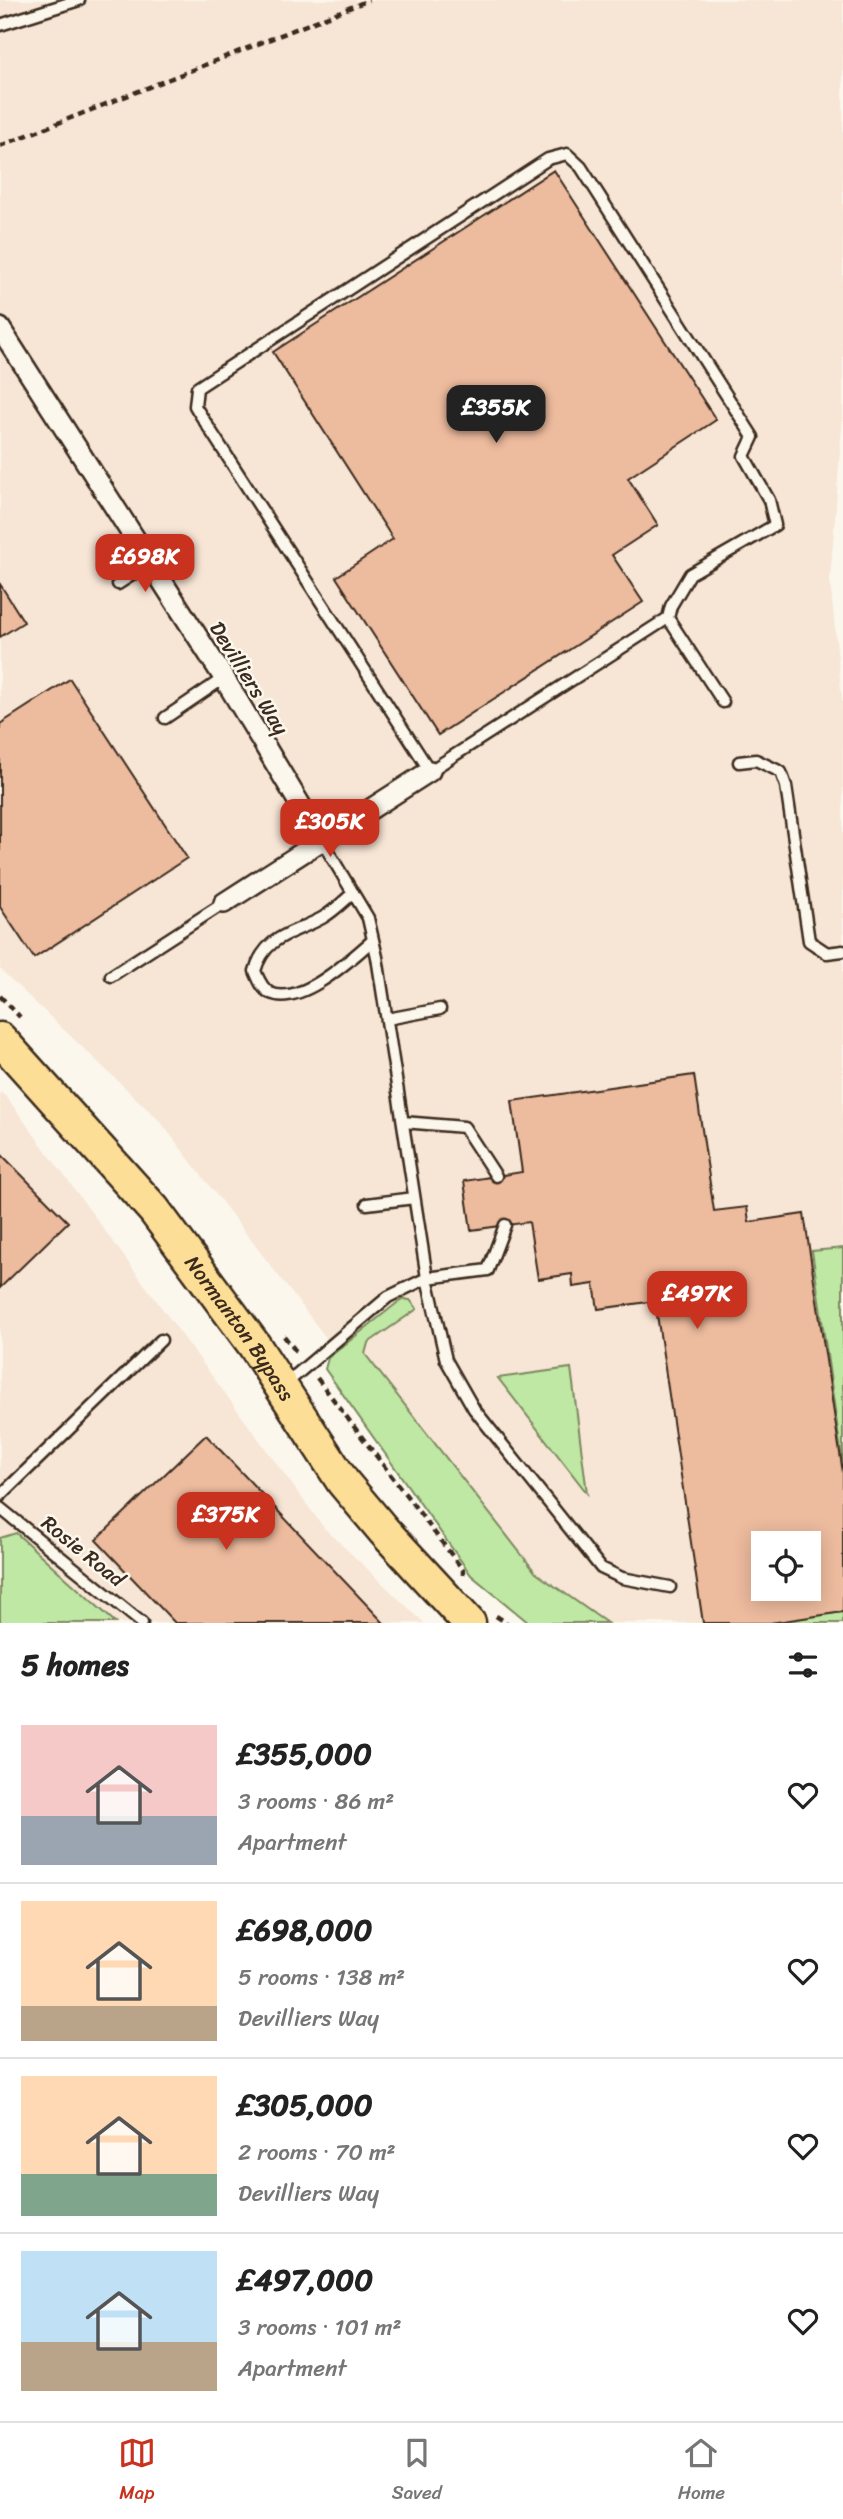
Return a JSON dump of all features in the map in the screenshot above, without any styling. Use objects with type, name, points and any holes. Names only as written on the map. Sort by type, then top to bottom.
[{"type":"main road","name":"Normanton Bypass","points":[[0,1039],[154,1210],[254,1345],[343,1482],[383,1531],[469,1623]]},
{"type":"street","name":"Devilliers Way","points":[[0,328],[224,678],[322,841]]},
{"type":"street","points":[[225,903],[430,771]]},
{"type":"lane","points":[[0,25],[79,0]]},
{"type":"lane","points":[[567,154],[581,167],[753,437],[744,456],[769,500],[775,525],[690,574],[671,606],[668,618],[430,771],[198,411],[195,406],[197,388],[548,159],[567,154]]},
{"type":"lane","points":[[118,584],[149,564]]},
{"type":"lane","points":[[668,618],[723,702]]},
{"type":"lane","points":[[165,718],[224,678]]},
{"type":"lane","points":[[739,762],[756,760],[781,772],[786,786],[809,940],[827,953],[843,951]]},
{"type":"lane","points":[[322,841],[368,918],[387,1019],[427,1278],[446,1360],[474,1409],[601,1568],[622,1578],[670,1587]]},
{"type":"lane","points":[[353,893],[326,916],[270,942],[259,956],[255,971],[261,984],[270,993],[286,995],[301,991],[337,971],[373,940]]},
{"type":"lane","points":[[111,976],[225,903]]},
{"type":"lane","points":[[387,1019],[440,1009]]},
{"type":"lane","points":[[403,1122],[464,1127],[496,1176]]},
{"type":"lane","points":[[367,1204],[414,1198]]},
{"type":"lane","points":[[281,1387],[388,1297],[427,1278],[488,1270],[505,1225]]},
{"type":"lane","points":[[0,1496],[161,1340]]},
{"type":"lane","name":"Rosie Road","points":[[0,1508],[142,1623]]},
{"type":"path","points":[[0,146],[369,0]]},
{"type":"shaded area","points":[[0,0],[843,0],[843,414],[830,580],[843,710],[843,1623],[569,1623],[502,1567],[159,1120],[0,969]]},
{"type":"shaded area","points":[[0,1092],[324,1528],[424,1623],[56,1623],[0,1583]]},
{"type":"green space","points":[[843,1248],[843,1466],[812,1251]]},
{"type":"green space","points":[[402,1299],[410,1300],[417,1309],[368,1343],[365,1354],[536,1573],[607,1623],[529,1623],[471,1575],[325,1369],[328,1358]]},
{"type":"green space","points":[[571,1368],[587,1493],[498,1378]]},
{"type":"green space","points":[[16,1533],[116,1623],[0,1623],[0,1538]]},
{"type":"green space","points":[[843,1612],[843,1623],[770,1623]]},
{"type":"building","points":[[554,170],[716,420],[628,478],[658,525],[612,555],[643,602],[438,735],[336,577],[393,539],[273,352]]},
{"type":"building","points":[[0,584],[24,622],[0,637]]},
{"type":"building","points":[[70,679],[187,858],[34,958],[0,907],[0,724]]},
{"type":"building","points":[[694,1075],[714,1211],[747,1207],[749,1222],[804,1214],[843,1473],[843,1612],[770,1623],[703,1623],[655,1301],[598,1309],[594,1284],[573,1287],[572,1274],[538,1279],[529,1222],[471,1230],[464,1181],[522,1172],[512,1101]]},
{"type":"building","points":[[0,1153],[68,1222],[0,1288]]},
{"type":"building","points":[[206,1435],[384,1623],[175,1623],[96,1540]]}]
